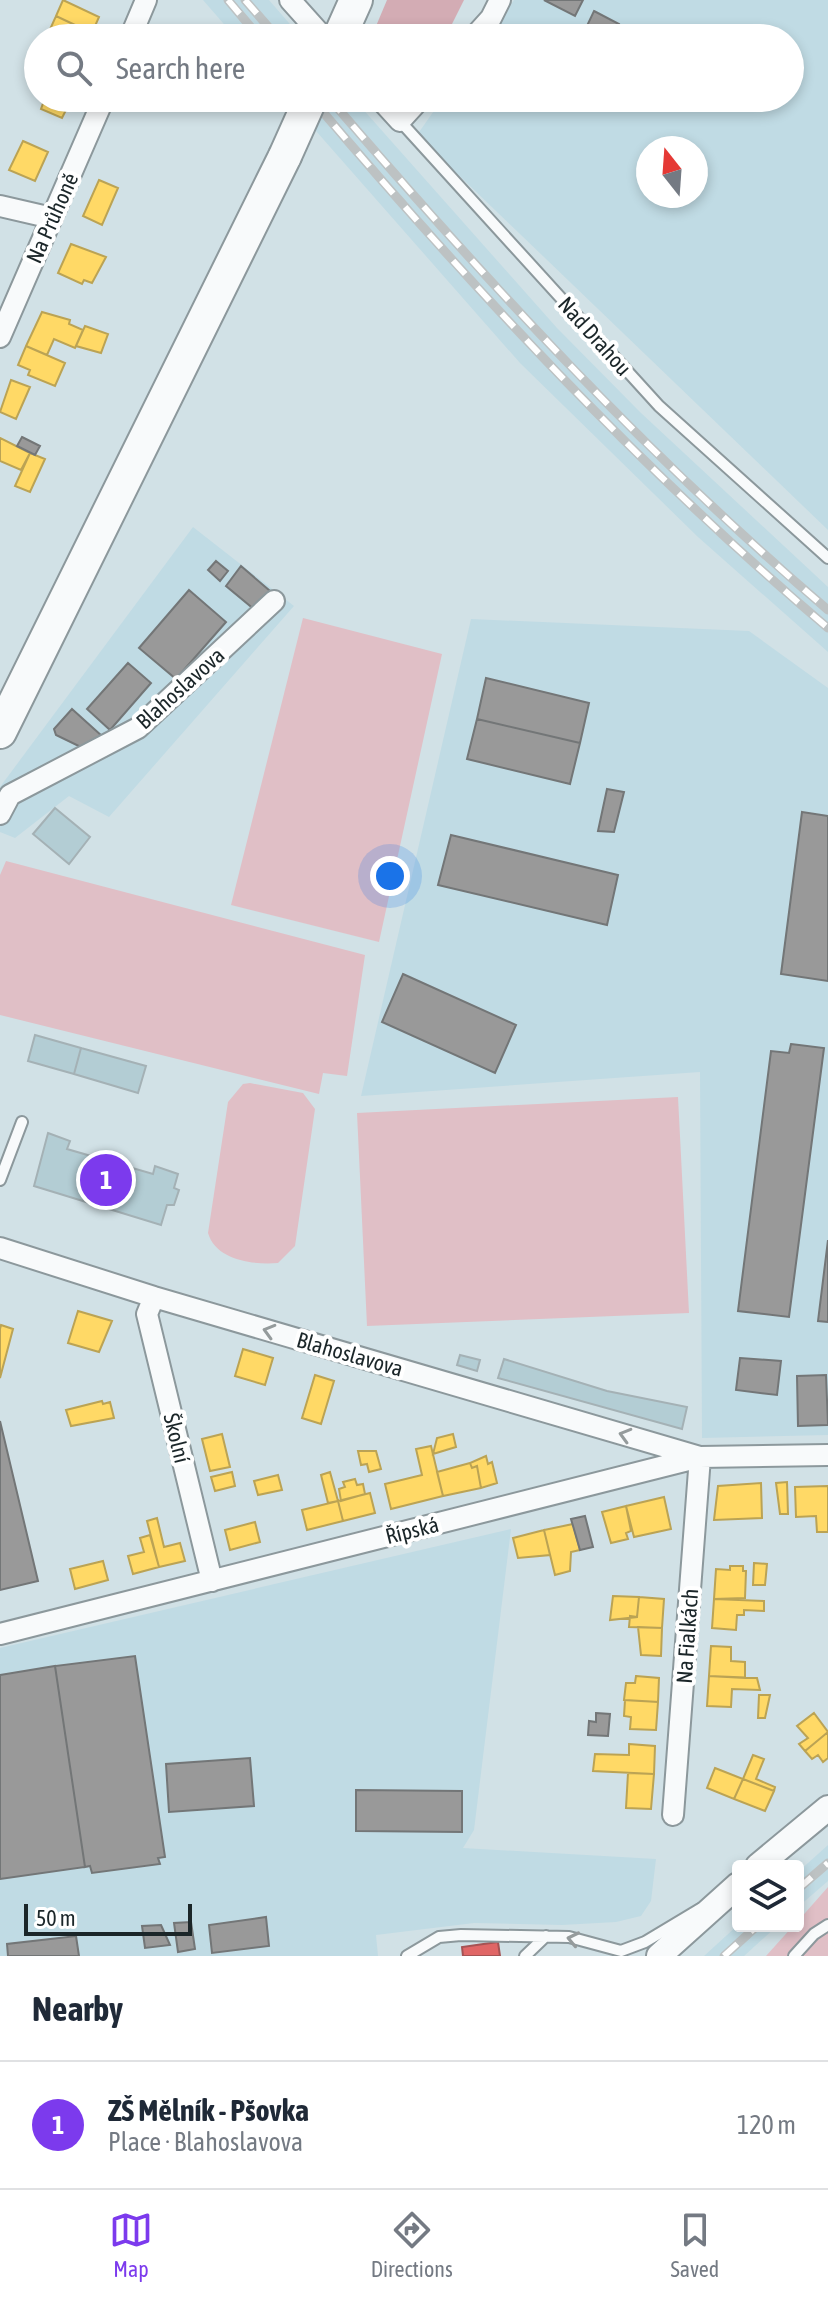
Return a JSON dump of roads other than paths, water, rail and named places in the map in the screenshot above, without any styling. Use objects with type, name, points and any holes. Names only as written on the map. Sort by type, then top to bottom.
[{"type":"main road","points":[[345,24],[356,0]]},
{"type":"main road","points":[[0,732],[305,112]]},
{"type":"street","points":[[136,24],[146,0]]},
{"type":"street","points":[[290,0],[311,24]]},
{"type":"street","points":[[486,24],[500,0]]},
{"type":"street","name":"Na Průhoně","points":[[0,337],[98,112]]},
{"type":"street","name":"Nad Drahou","points":[[392,112],[400,121]]},
{"type":"street","points":[[400,121],[408,112]]},
{"type":"street","points":[[0,206],[52,218]]},
{"type":"street","name":"Blahoslavova","points":[[0,814],[10,795],[138,728],[274,601]]},
{"type":"street","name":"Blahoslavova","points":[[0,1248],[154,1297],[700,1457]]},
{"type":"street","name":"Školní","points":[[154,1297],[147,1314],[212,1581]]},
{"type":"street","name":"Řípská","points":[[0,1634],[700,1457],[828,1455]]},
{"type":"street","name":"Na Fialkách","points":[[673,1815],[700,1457]]},
{"type":"street","points":[[765,1860],[828,1808]]},
{"type":"street","points":[[659,1956],[729,1894]]},
{"type":"lane","name":"Nad Drahou","points":[[400,121],[659,406],[828,558]]},
{"type":"lane","points":[[0,1180],[22,1122]]},
{"type":"lane","points":[[407,1956],[439,1937],[569,1937],[621,1951],[645,1942],[689,1914],[729,1894]]},
{"type":"lane","points":[[794,1956],[814,1934],[828,1925]]},
{"type":"lane","points":[[525,1956],[546,1936]]},
{"type":"railway","points":[[228,0],[248,24]]},
{"type":"railway","points":[[245,0],[266,24]]},
{"type":"railway","points":[[323,112],[495,307],[559,374],[690,504],[828,628]]},
{"type":"railway","points":[[341,112],[568,364],[694,490],[828,610]]},
{"type":"railway","points":[[804,1884],[828,1863]]},
{"type":"railway","points":[[724,1956],[750,1932]]},
{"type":"place","name":"ZŠ Mělník - Pšovka","points":[[106,1180]]}]
